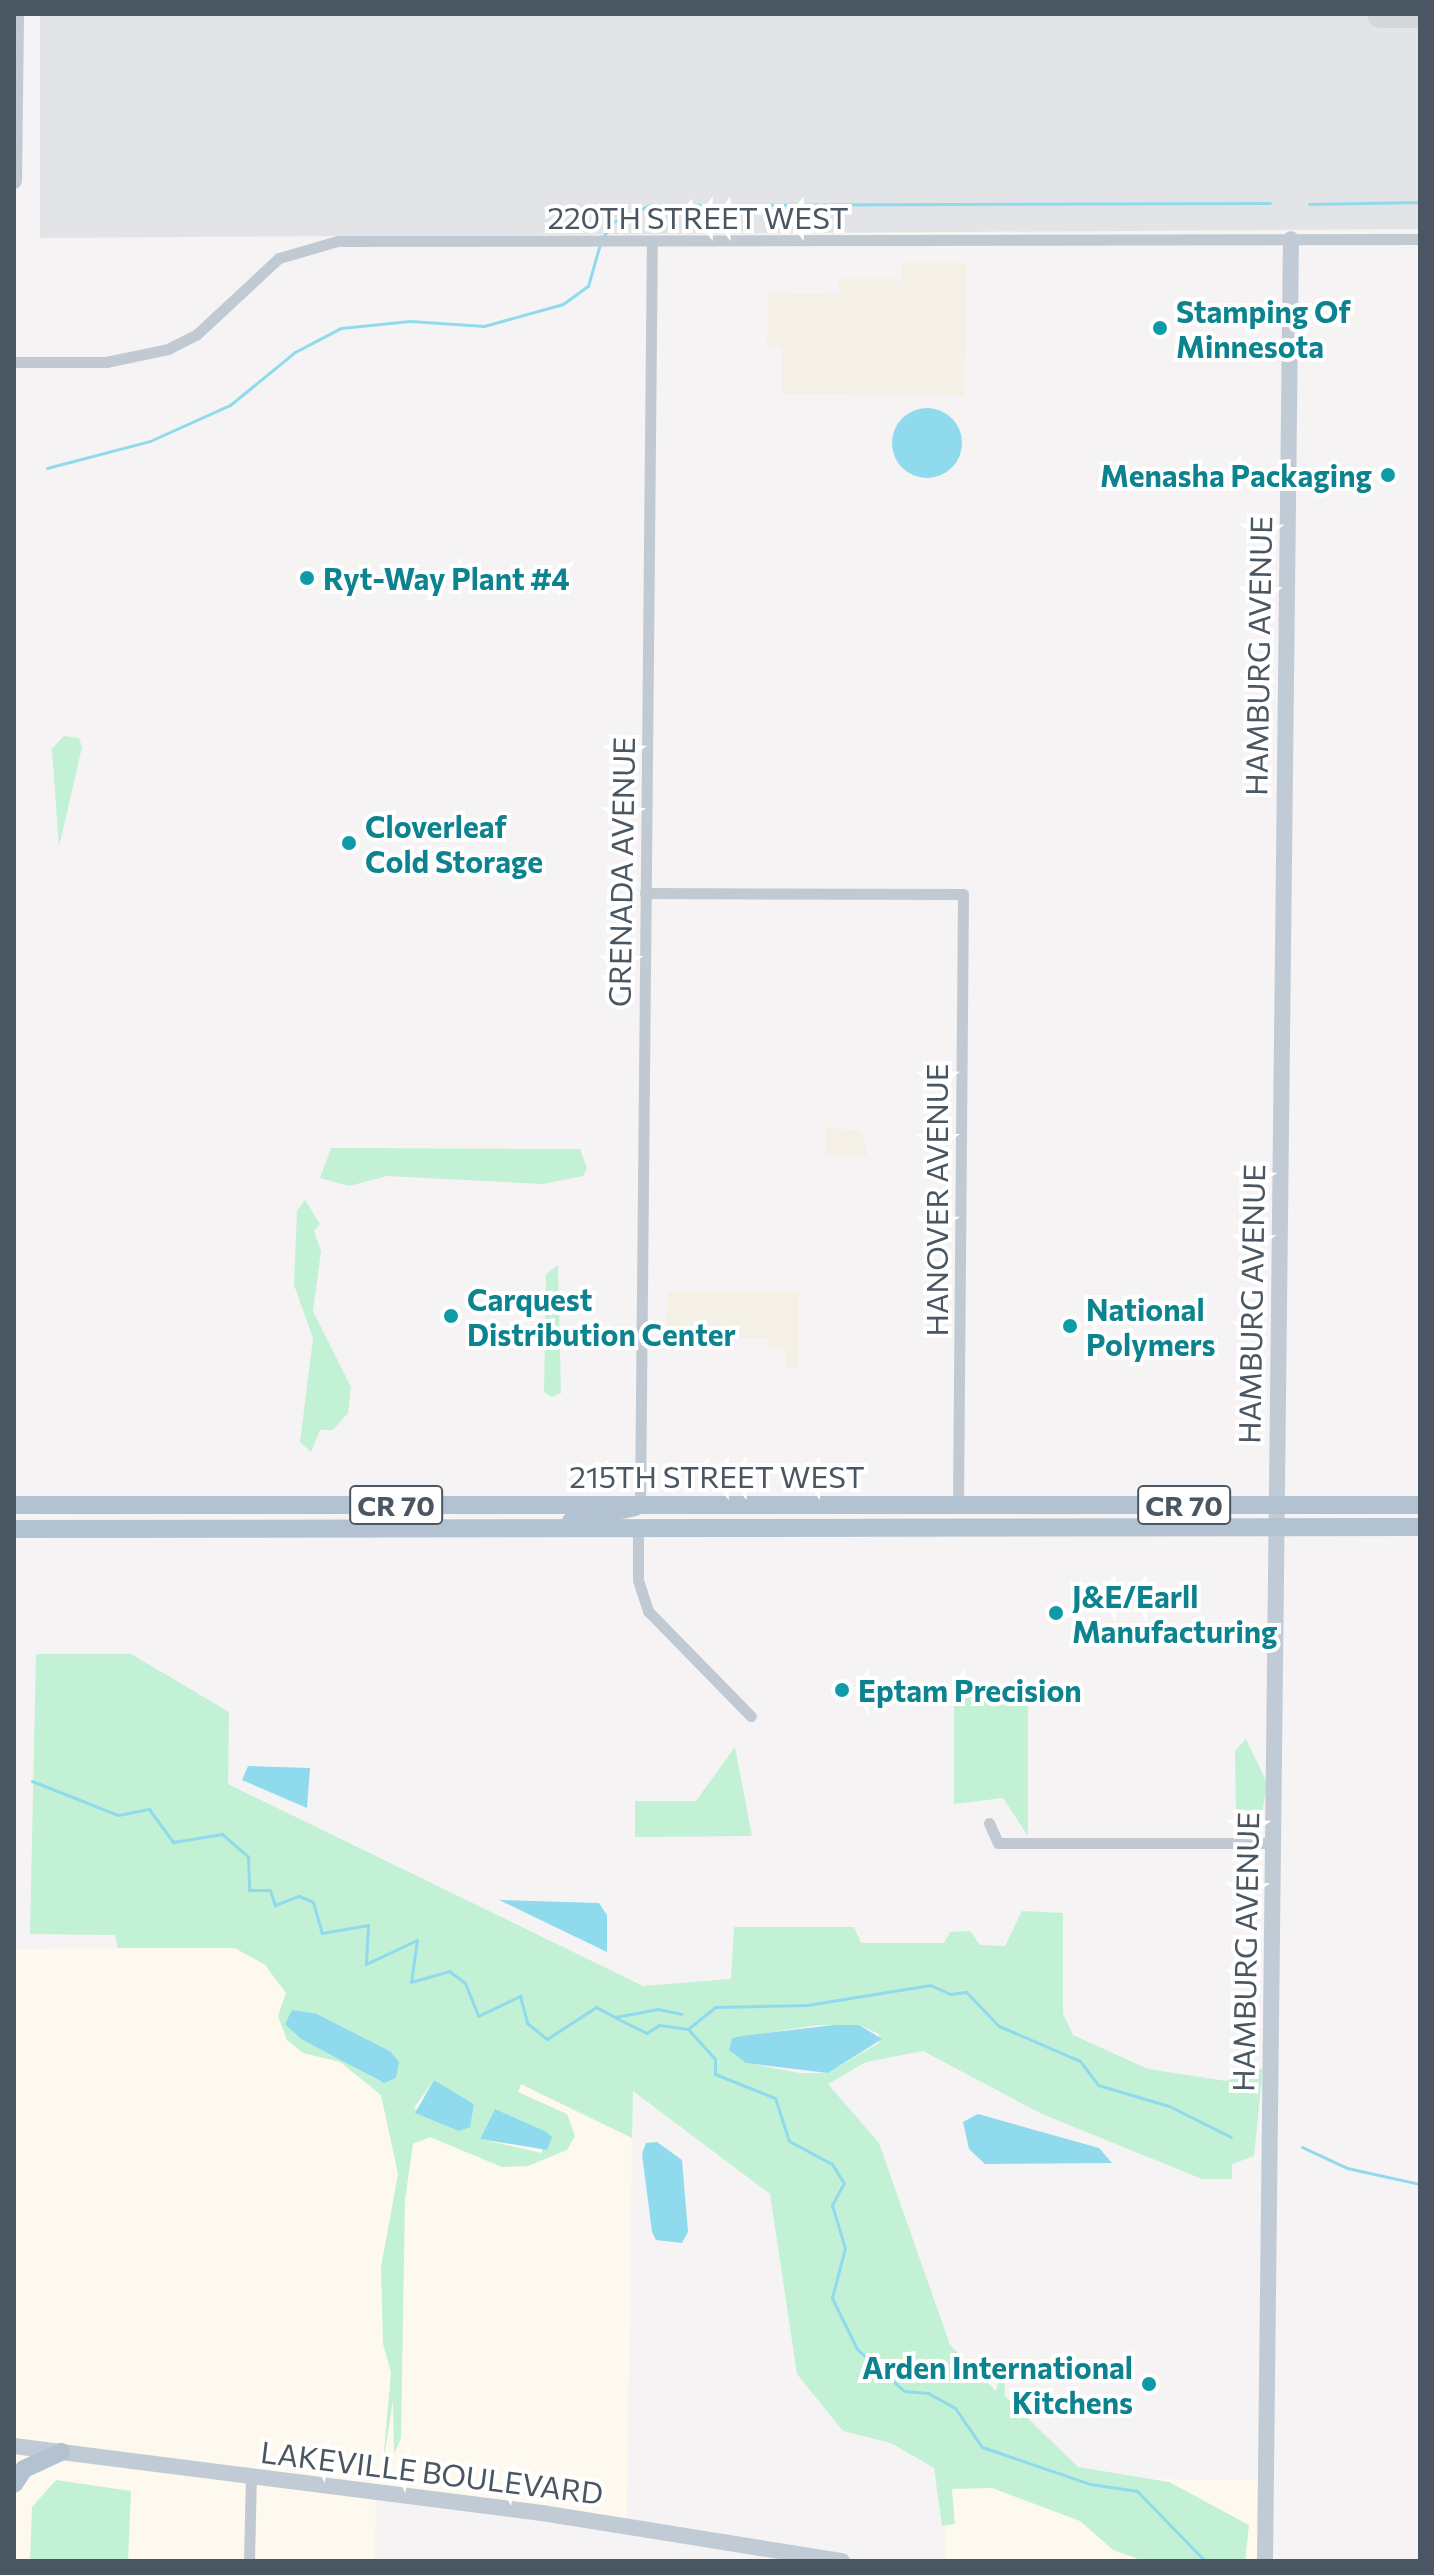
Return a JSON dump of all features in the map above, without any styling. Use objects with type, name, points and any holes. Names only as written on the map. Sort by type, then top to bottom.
[{"type":"main road","points":[[486,1531],[511,1522],[611,1517],[640,1503]]},
{"type":"main road","points":[[638,1531],[662,1515],[814,1504]]},
{"type":"main road","name":"215TH STREET WEST","points":[[14,1505],[1420,1505]]},
{"type":"main road","name":"215TH STREET WEST","points":[[14,1529],[638,1531],[1420,1527]]},
{"type":"main road","points":[[14,2484],[24,2469],[61,2452]]},
{"type":"street","points":[[14,181],[16,14]]},
{"type":"street","name":"HAMBURG AVENUE","points":[[1265,2561],[1291,239]]},
{"type":"street","name":"220TH STREET WEST","points":[[14,362],[106,362],[168,349],[204,328],[279,258],[322,243],[1420,239]]},
{"type":"street","name":"GRENADA AVENUE","points":[[640,1503],[652,241]]},
{"type":"street","name":"HANOVER AVENUE","points":[[645,893],[963,894],[958,1505]]},
{"type":"street","points":[[638,1531],[638,1580],[648,1611],[751,1716]]},
{"type":"street","points":[[989,1823],[998,1843],[1274,1843]]},
{"type":"street","name":"LAKEVILLE BOULEVARD","points":[[14,2446],[251,2476],[842,2561]]},
{"type":"street","points":[[249,2561],[251,2476]]},
{"type":"shaded area","points":[[40,14],[1420,14],[1420,229],[40,238]]},
{"type":"shaded area","points":[[235,1948],[632,2138],[627,2520],[376,2487],[375,2561],[14,2561],[14,1949]]},
{"type":"shaded area","points":[[946,2477],[1267,2480],[1266,2561],[945,2561]]},
{"type":"green space","points":[[64,736],[79,738],[82,747],[59,847],[52,749]]},
{"type":"green space","points":[[331,1148],[580,1149],[587,1168],[583,1176],[543,1184],[387,1176],[349,1186],[320,1178]]},
{"type":"green space","points":[[305,1200],[320,1224],[314,1231],[321,1251],[313,1311],[351,1387],[348,1413],[333,1430],[320,1430],[311,1452],[300,1442],[313,1338],[294,1285],[297,1211]]},
{"type":"green space","points":[[558,1265],[561,1393],[552,1397],[544,1392],[546,1274]]},
{"type":"green space","points":[[36,1654],[131,1654],[229,1712],[228,1784],[643,1986],[731,1979],[734,1927],[854,1927],[861,1943],[944,1943],[950,1932],[970,1931],[980,1945],[1005,1946],[1022,1911],[1063,1913],[1063,2014],[1073,2035],[1148,2069],[1226,2081],[1263,2068],[1254,2156],[1232,2164],[1232,2179],[1202,2179],[1042,2114],[923,2051],[866,2062],[828,2084],[879,2143],[950,2345],[996,2391],[1004,2359],[1005,2396],[1078,2467],[1169,2482],[1249,2525],[1245,2561],[1144,2561],[1113,2550],[1080,2521],[992,2488],[952,2489],[955,2524],[942,2526],[934,2468],[891,2443],[843,2431],[797,2374],[770,2194],[633,2091],[632,2138],[521,2084],[518,2092],[567,2114],[575,2136],[567,2150],[528,2166],[502,2167],[430,2137],[413,2144],[405,2200],[401,2438],[394,2454],[393,2401],[383,2463],[391,2372],[383,2344],[381,2267],[398,2174],[381,2095],[340,2062],[303,2053],[287,2040],[278,2016],[286,1993],[265,1965],[235,1948],[118,1948],[115,1935],[30,1934]],"holes":[[[317,2014],[390,2051],[396,2078],[379,2081],[331,2054]],[[818,2025],[859,2025],[879,2034],[879,2043],[828,2073],[800,2073],[746,2063],[732,2038]],[[434,2080],[474,2104],[459,2131],[414,2108]],[[495,2109],[545,2131],[542,2153],[480,2139]]]},
{"type":"green space","points":[[954,1696],[1028,1696],[1028,1836],[1003,1798],[954,1804]]},
{"type":"green space","points":[[1246,1739],[1267,1783],[1262,1813],[1246,1823],[1236,1811],[1235,1751]]},
{"type":"green space","points":[[735,1747],[752,1836],[635,1837],[635,1801],[696,1801]]},
{"type":"green space","points":[[56,2480],[131,2491],[128,2561],[30,2561],[32,2507]]},
{"type":"sand","points":[[901,263],[967,263],[964,395],[782,394],[782,348],[767,348],[768,293],[839,295],[839,279],[901,279]]},
{"type":"sand","points":[[826,1128],[861,1131],[868,1157],[826,1154]]},
{"type":"sand","points":[[668,1291],[799,1291],[799,1368],[785,1368],[785,1349],[767,1349],[767,1338],[666,1338]]},
{"type":"water","points":[[934,408],[956,423],[962,443],[960,457],[952,468],[941,476],[920,478],[902,468],[894,457],[892,436],[902,418],[913,410]]},
{"type":"water","points":[[248,1766],[310,1768],[307,1808],[242,1780]]},
{"type":"water","points":[[499,1900],[599,1903],[607,1915],[607,1952]]},
{"type":"water","points":[[292,2010],[317,2014],[390,2051],[399,2062],[396,2078],[384,2083],[301,2039],[285,2024]]},
{"type":"water","points":[[834,2025],[859,2025],[882,2039],[828,2073],[746,2063],[729,2050],[732,2038]]},
{"type":"water","points":[[434,2080],[474,2104],[470,2127],[459,2131],[415,2113]]},
{"type":"water","points":[[495,2109],[545,2131],[552,2137],[547,2150],[480,2139]]},
{"type":"water","points":[[978,2114],[1099,2148],[1112,2163],[985,2164],[969,2149],[963,2122]]},
{"type":"water","points":[[657,2142],[682,2160],[688,2232],[682,2243],[656,2240],[652,2232],[642,2154],[646,2143]]},
{"type":"waterway","points":[[1309,204],[1420,202]]},
{"type":"waterway","points":[[603,237],[613,222],[650,205],[1270,203]]},
{"type":"waterway","points":[[47,468],[150,441],[230,405],[295,352],[341,328],[410,321],[484,326],[563,304],[588,286],[600,244]]},
{"type":"waterway","points":[[32,1781],[118,1815],[149,1809],[173,1842],[222,1834],[248,1857],[249,1890],[270,1890],[275,1905],[299,1896],[313,1902],[322,1933],[368,1925],[366,1964],[417,1940],[411,1982],[449,1971],[465,1983],[478,2016],[520,1996],[527,2023],[547,2039],[596,2007],[615,2017],[658,2009],[681,2014]]},
{"type":"waterway","points":[[688,2029],[715,2007],[807,2005],[930,1985],[950,1994],[966,1992],[999,2026],[1080,2061],[1098,2085],[1169,2106],[1231,2137]]},
{"type":"waterway","points":[[616,2018],[647,2033],[659,2025],[688,2029]]},
{"type":"waterway","points":[[688,2029],[715,2059],[715,2074],[775,2098],[789,2141],[832,2164],[844,2183],[832,2205],[845,2248],[832,2298],[857,2349],[904,2391],[928,2393],[955,2408],[982,2447],[1090,2484],[1137,2491],[1205,2561]]},
{"type":"waterway","points":[[1302,2147],[1347,2168],[1420,2184]]},
{"type":"taxiway","points":[[1381,14],[1414,14]]},
{"type":"place","name":"Stamping Of Minnesota","points":[[1160,328]]},
{"type":"place","name":"Menasha Packaging","points":[[1388,475]]},
{"type":"place","name":"Ryt-Way Plant #4","points":[[307,578]]},
{"type":"place","name":"Cloverleaf Cold Storage","points":[[349,843]]},
{"type":"place","name":"Carquest Distribution Center","points":[[451,1316]]},
{"type":"place","name":"National Polymers","points":[[1070,1326]]},
{"type":"place","name":"J&E/Earll Manufacturing","points":[[1056,1613]]},
{"type":"place","name":"Eptam Precision","points":[[842,1690]]},
{"type":"place","name":"Arden International Kitchens","points":[[1149,2384]]}]
